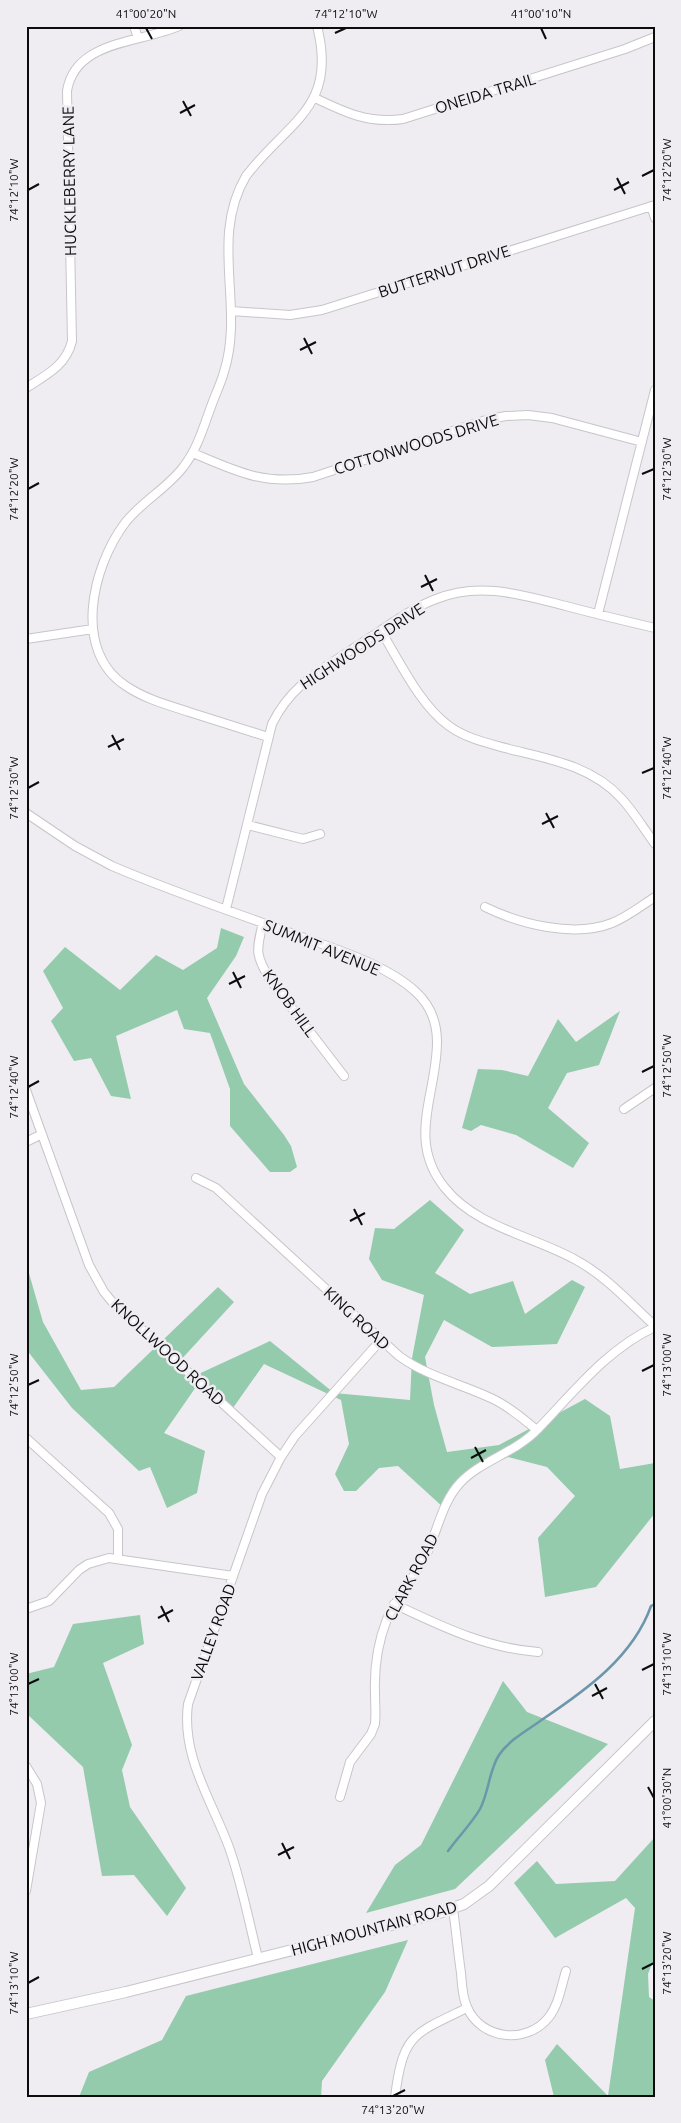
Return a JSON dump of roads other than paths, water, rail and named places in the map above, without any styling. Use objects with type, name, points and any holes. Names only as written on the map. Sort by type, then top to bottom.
[{"type":"main road","name":"HIGH MOUNTAIN ROAD","points":[[26,2014],[126,1992],[453,1909],[477,1896],[489,1886],[655,1720]]},
{"type":"street","points":[[134,26],[138,38]]},
{"type":"street","name":"HUCKLEBERRY LANE","points":[[26,388],[62,364],[70,350],[72,341],[68,82],[76,66],[90,55],[179,26]]},
{"type":"street","points":[[268,737],[162,703],[128,688],[112,674],[98,652],[93,629],[94,600],[104,561],[116,538],[135,511],[176,475],[193,453],[225,370],[231,336],[228,238],[234,199],[254,166],[301,118],[314,98],[320,81],[323,57],[317,26]]},
{"type":"street","name":"ONEIDA TRAIL","points":[[314,98],[349,114],[366,119],[379,121],[402,118],[625,49],[655,36]]},
{"type":"street","points":[[653,205],[655,218]]},
{"type":"street","name":"BUTTERNUT DRIVE","points":[[231,311],[290,315],[322,310],[653,205]]},
{"type":"street","points":[[598,614],[655,390]]},
{"type":"street","name":"COTTONWOODS DRIVE","points":[[193,453],[253,477],[269,480],[298,480],[490,419],[522,415],[552,418],[642,442]]},
{"type":"street","name":"HIGHWOODS DRIVE","points":[[226,909],[268,737],[279,710],[296,688],[381,631],[436,599],[451,594],[481,590],[511,593],[655,628]]},
{"type":"street","points":[[26,639],[93,629]]},
{"type":"street","points":[[381,631],[422,698],[439,719],[456,731],[474,739],[562,762],[594,776],[620,797],[655,844]]},
{"type":"street","name":"SUMMIT AVENUE","points":[[26,813],[75,846],[112,866],[358,958],[409,986],[418,993],[431,1012],[437,1034],[437,1046],[425,1127],[425,1141],[434,1171],[444,1186],[454,1198],[481,1217],[578,1260],[610,1285],[655,1327]]},
{"type":"street","points":[[248,825],[303,839],[320,834]]},
{"type":"street","points":[[485,907],[505,917],[558,928],[586,930],[612,923],[655,897]]},
{"type":"street","name":"KNOB HILL","points":[[263,923],[257,947],[262,967],[344,1076]]},
{"type":"street","points":[[624,1109],[655,1088]]},
{"type":"street","name":"KNOLLWOOD ROAD","points":[[26,1090],[89,1265],[104,1292],[114,1304],[281,1457]]},
{"type":"street","points":[[26,1142],[42,1134]]},
{"type":"street","name":"KING ROAD","points":[[196,1178],[216,1188],[381,1340],[411,1365],[494,1399],[510,1408],[537,1430]]},
{"type":"street","name":"CLARK ROAD","points":[[340,1797],[350,1762],[367,1739],[375,1724],[377,1655],[386,1621],[394,1604],[422,1564],[454,1490],[471,1474],[509,1452],[537,1430],[568,1396],[602,1364],[639,1335],[655,1327]]},
{"type":"street","name":"VALLEY ROAD","points":[[258,1958],[231,1852],[192,1757],[186,1731],[188,1704],[262,1494],[281,1457],[310,1417],[381,1340]]},
{"type":"street","points":[[26,1438],[109,1513],[118,1530],[120,1542],[118,1558]]},
{"type":"street","points":[[26,1609],[49,1600],[71,1577],[88,1564],[98,1560],[118,1558],[233,1576]]},
{"type":"street","points":[[394,1604],[484,1643],[503,1648],[538,1652]]},
{"type":"street","points":[[26,1766],[37,1784],[41,1803],[26,1891]]},
{"type":"street","points":[[453,1909],[464,1999],[467,2008],[477,2022],[493,2032],[514,2035],[532,2031],[547,2020],[553,2011],[566,1971]]},
{"type":"street","points":[[395,2097],[401,2058],[410,2041],[427,2027],[467,2008]]},
{"type":"waterway","points":[[448,1851],[480,1809],[493,1767],[503,1749],[606,1671],[633,1641],[651,1606],[655,1604]]}]
